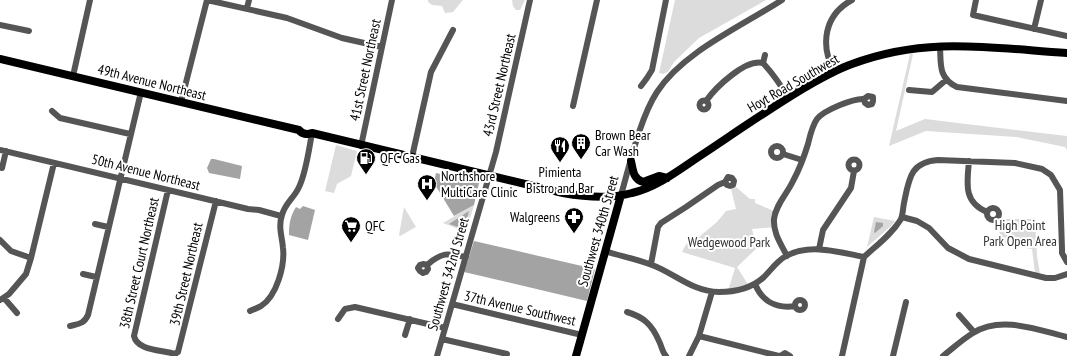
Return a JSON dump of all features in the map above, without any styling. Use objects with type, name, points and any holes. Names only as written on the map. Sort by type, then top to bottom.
[{"type":"main road","name":"Hoyt Road Southwest","points":[[489,176],[570,194],[596,197],[621,195],[647,189],[667,178],[788,98],[834,71],[878,55],[901,49],[940,46],[998,47],[1067,53]]},
{"type":"main road","name":"49th Avenue Northeast","points":[[0,60],[299,130],[301,133],[308,135],[312,133],[489,176]]},
{"type":"main road","points":[[631,161],[634,176],[640,182],[659,176],[667,178]]},
{"type":"main road","name":"Southwest 340th Street","points":[[576,356],[621,195]]},
{"type":"street","points":[[73,76],[90,0]]},
{"type":"street","points":[[181,102],[207,0],[247,8],[299,22],[342,38],[382,48]]},
{"type":"street","points":[[247,8],[249,0]]},
{"type":"street","name":"41st Street Northeast","points":[[361,146],[392,0]]},
{"type":"street","name":"43rd Street Northeast","points":[[489,176],[530,0]]},
{"type":"street","points":[[573,106],[597,0]]},
{"type":"street","points":[[641,86],[652,70],[666,0]]},
{"type":"street","name":"Southwest 340th Street","points":[[621,195],[646,114],[657,92],[674,70],[685,61],[737,27],[782,0]]},
{"type":"street","points":[[834,71],[829,62],[826,47],[827,31],[831,19],[839,9],[852,0]]},
{"type":"street","points":[[976,0],[973,15],[1067,36]]},
{"type":"street","points":[[1034,29],[1041,0]]},
{"type":"street","points":[[0,25],[29,30]]},
{"type":"street","points":[[412,157],[431,72],[454,30]]},
{"type":"street","points":[[940,46],[941,68],[946,80],[950,84],[960,89],[1067,101]]},
{"type":"street","points":[[764,63],[765,55]]},
{"type":"street","points":[[706,101],[715,90],[743,68],[756,62],[764,63],[782,86],[788,98]]},
{"type":"street","points":[[908,90],[932,92],[946,80]]},
{"type":"street","points":[[70,326],[82,323],[86,320],[141,92]]},
{"type":"street","points":[[787,256],[776,235],[775,217],[780,202],[794,181],[813,125],[818,117],[847,103],[858,99],[864,99]]},
{"type":"street","points":[[52,111],[60,118],[130,134]]},
{"type":"street","points":[[250,311],[261,306],[273,293],[277,285],[284,255],[280,229],[281,216],[284,208],[300,186],[312,133]]},
{"type":"street","name":"50th Avenue Northeast","points":[[2,168],[3,150],[281,216]]},
{"type":"street","points":[[783,154],[802,160]]},
{"type":"street","points":[[842,356],[864,257],[890,233],[902,217],[908,182],[913,171],[918,166],[928,161],[1015,163],[1042,169],[1051,175],[1060,190],[1062,253],[1067,262]]},
{"type":"street","points":[[969,161],[967,185],[969,194],[978,208],[987,212]]},
{"type":"street","points":[[17,313],[2,299],[9,294],[24,278],[31,258],[54,163]]},
{"type":"street","points":[[819,249],[823,230],[851,188],[854,170]]},
{"type":"street","name":"Southwest 342nd Street","points":[[437,356],[489,176]]},
{"type":"street","points":[[652,264],[658,228],[664,221],[718,185],[725,182]]},
{"type":"street","name":"38th Street Court Northeast","points":[[168,190],[134,336],[135,342],[138,345],[175,354],[178,352]]},
{"type":"street","name":"39th Street Northeast","points":[[178,352],[216,201]]},
{"type":"street","points":[[902,217],[917,221],[929,228],[946,250],[979,262],[1042,277],[1055,278],[1067,274]]},
{"type":"street","points":[[95,224],[108,227]]},
{"type":"street","points":[[0,240],[11,251],[31,258]]},
{"type":"street","points":[[605,251],[652,264],[691,285],[712,292],[733,290],[755,284],[787,256],[797,253],[819,249],[832,250],[864,257]]},
{"type":"street","points":[[427,265],[436,257],[448,253],[466,257]]},
{"type":"street","points":[[83,274],[96,277]]},
{"type":"street","points":[[755,284],[758,293],[767,301],[786,306],[795,306]]},
{"type":"street","points":[[689,356],[699,336],[712,292]]},
{"type":"street","points":[[893,356],[906,302]]},
{"type":"street","name":"37th Avenue Southwest","points":[[452,304],[582,335]]},
{"type":"street","points":[[338,319],[345,309],[355,307],[445,328]]},
{"type":"street","points":[[627,312],[644,319],[651,326],[666,356]]},
{"type":"street","points":[[959,315],[974,332]]},
{"type":"street","points":[[405,335],[410,319]]},
{"type":"street","points":[[947,355],[974,332],[1003,324],[1014,325],[1067,337]]},
{"type":"street","points":[[699,336],[779,356],[785,353],[790,356]]},
{"type":"street","points":[[442,339],[507,354]]},
{"type":"green space","points":[[428,0],[463,0],[453,12],[445,13],[442,6],[432,5],[428,2]]},
{"type":"green space","points":[[512,0],[525,0],[520,10],[516,10],[513,6]]},
{"type":"green space","points":[[675,0],[766,0],[699,38],[674,62],[668,72],[663,74],[659,73]]},
{"type":"green space","points":[[910,54],[913,54],[896,131],[925,119],[1067,136],[1067,150],[1065,147],[1016,137],[926,131],[889,146]]},
{"type":"green space","points":[[336,145],[357,151],[351,176],[337,184],[334,193],[325,191]]},
{"type":"green space","name":"Wedgewood Park","points":[[736,187],[750,199],[755,199],[755,203],[776,212],[775,227],[752,229],[757,248],[737,267],[749,286],[728,291],[735,268],[682,252],[691,235],[699,237],[717,222],[726,211],[736,209],[731,189]]},
{"type":"green space","points":[[474,205],[466,232],[443,223]]},
{"type":"green space","points":[[404,207],[416,227],[400,236],[399,235]]},
{"type":"green space","points":[[874,217],[895,221],[867,247]]},
{"type":"green space","name":"High Point Park Open Area","points":[[1001,219],[1035,219],[1037,256],[1040,274],[1035,273],[1032,249],[1006,245],[995,224]]},
{"type":"shaded area","points":[[211,159],[242,166],[240,179],[209,173],[207,168]]},
{"type":"shaded area","points":[[436,173],[479,183],[474,205],[454,216],[434,183]]},
{"type":"shaded area","points":[[303,206],[315,210],[308,240],[289,235],[292,214],[296,207],[300,209]]},
{"type":"shaded area","points":[[469,211],[464,229],[449,224]]},
{"type":"shaded area","points":[[876,222],[883,223],[883,226],[875,233],[874,232]]},
{"type":"shaded area","points":[[474,241],[595,269],[587,301],[464,272]]},
{"type":"place","name":"Brown Bear Car Wash","points":[[581,160]]},
{"type":"place","name":"Pimienta Bistro and Bar","points":[[560,163]]},
{"type":"place","name":"QFC Gas","points":[[366,175]]},
{"type":"place","name":"Northshore MultiCare Clinic","points":[[427,201]]},
{"type":"place","name":"Walgreens","points":[[574,234]]},
{"type":"place","name":"QFC","points":[[351,243]]}]
